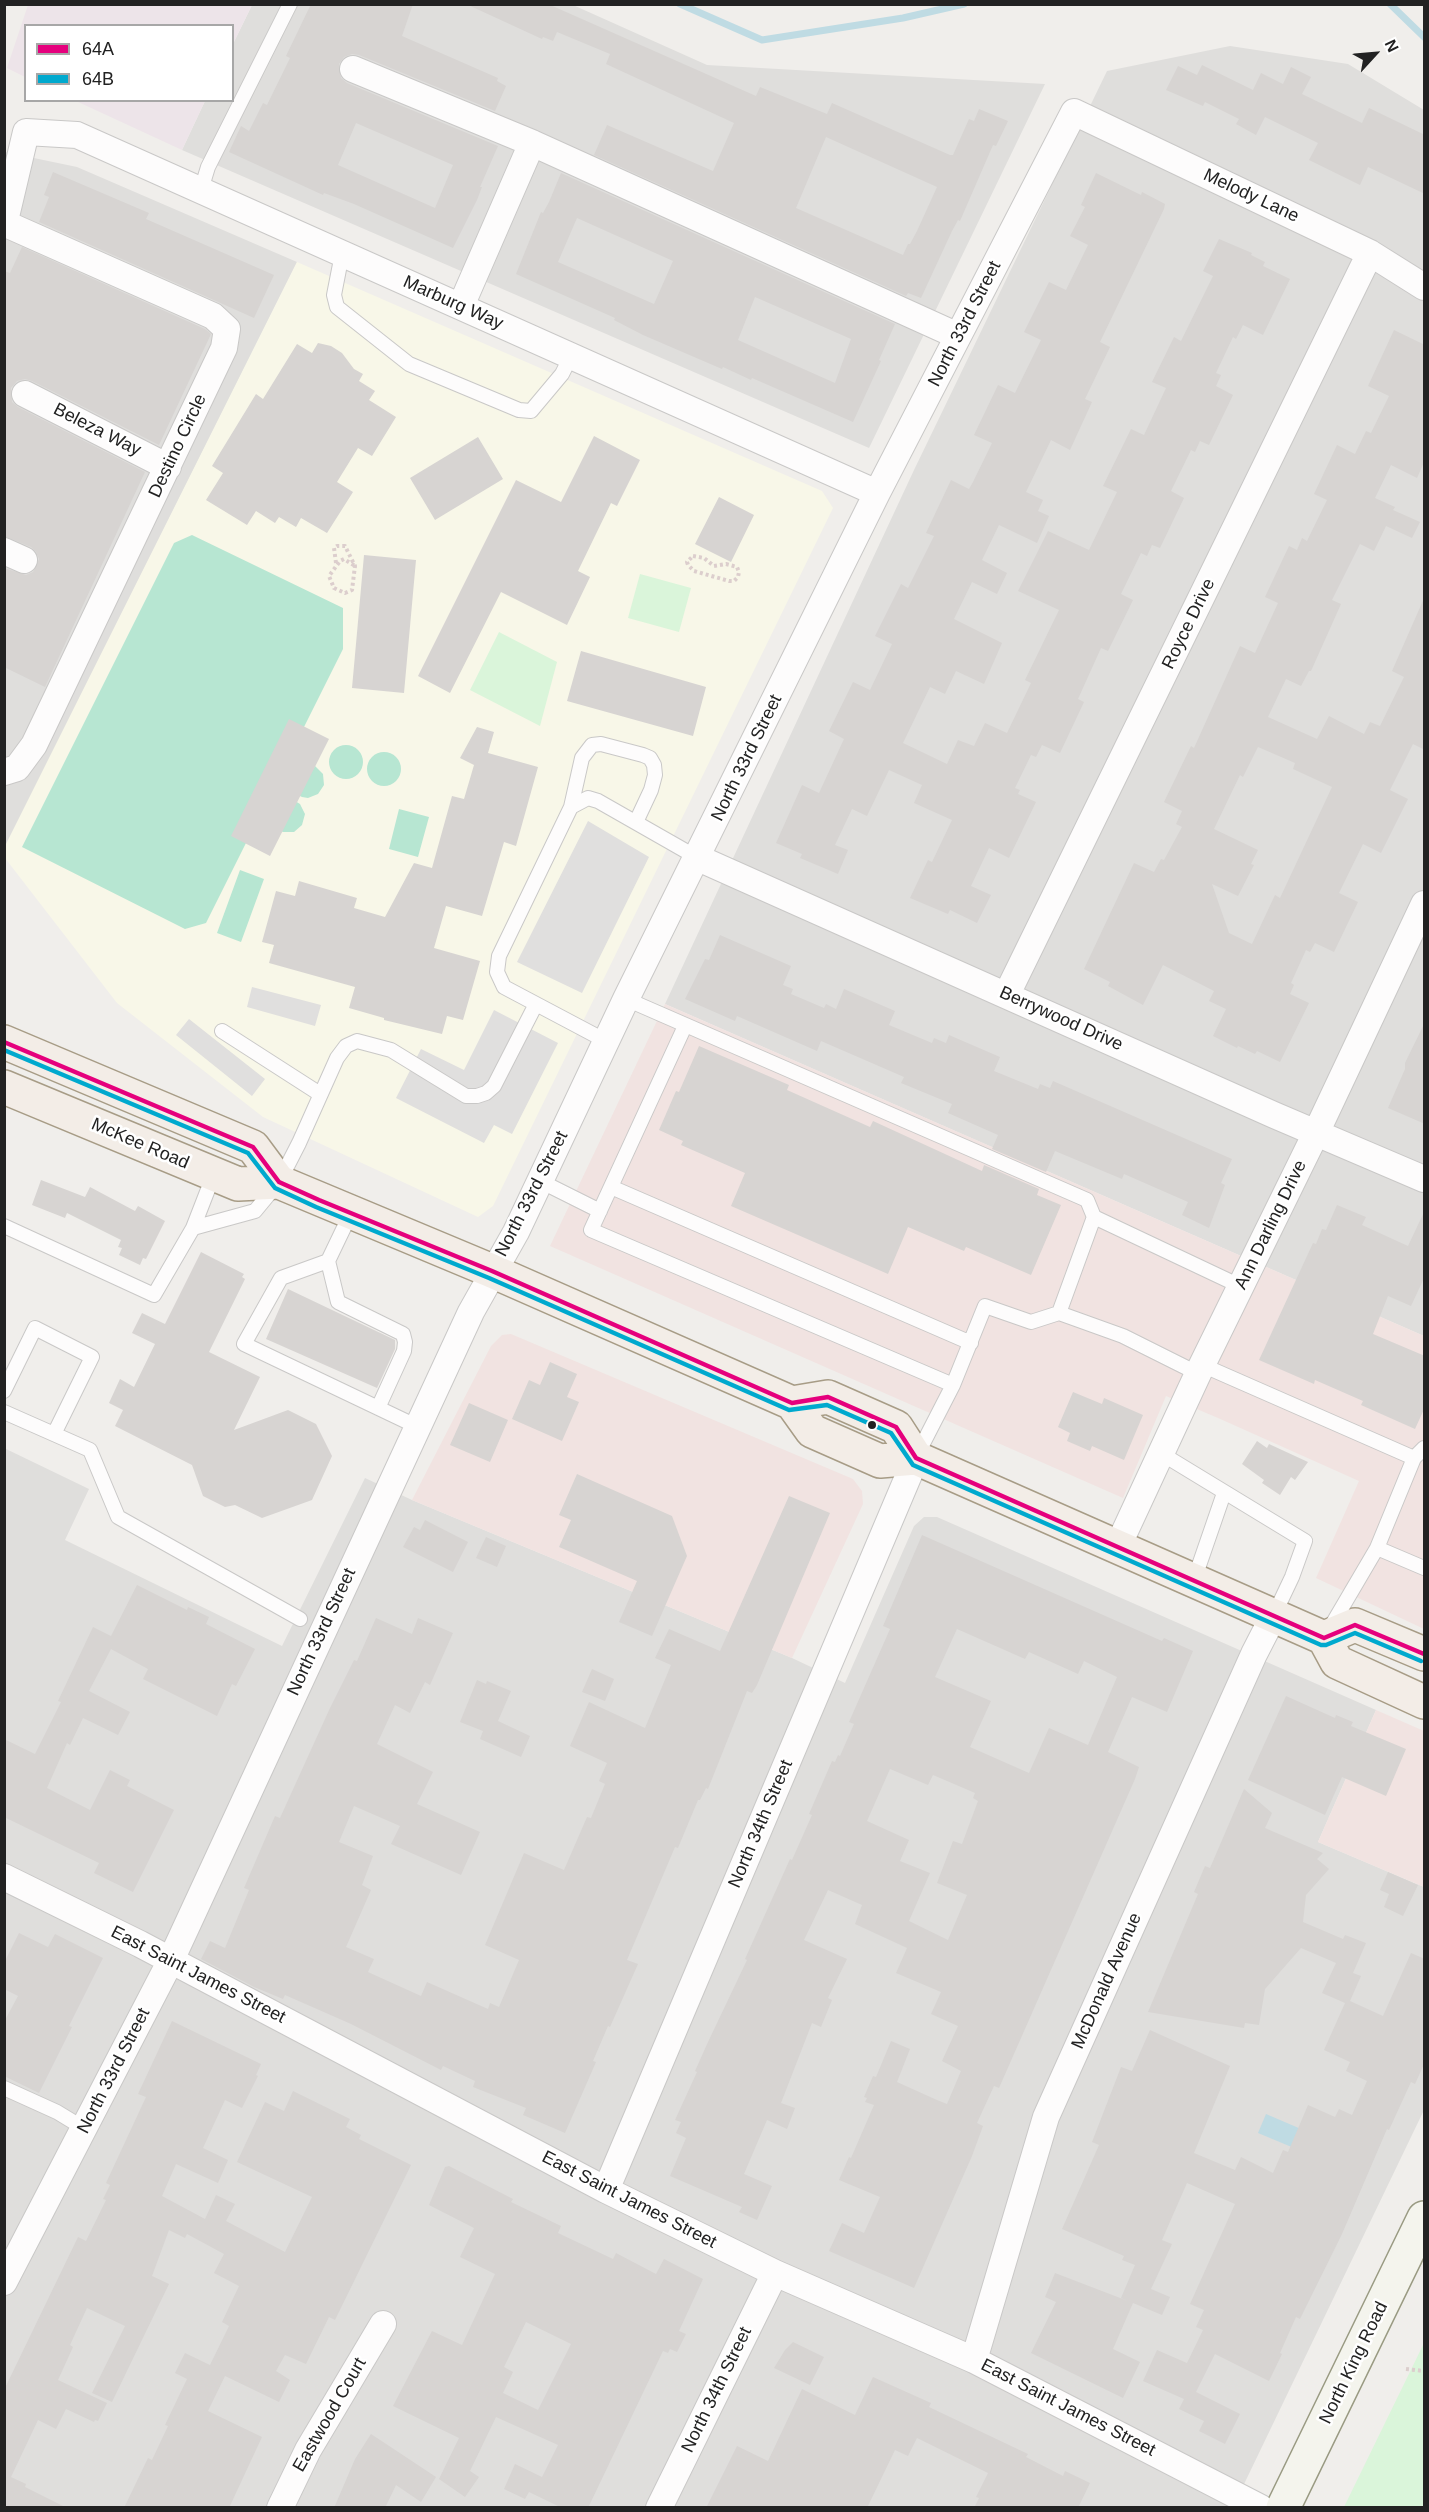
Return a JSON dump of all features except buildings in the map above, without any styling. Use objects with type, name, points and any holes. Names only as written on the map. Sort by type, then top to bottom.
[{"type":"main road","points":[[4,1042],[253,1147],[279,1182]]},
{"type":"main road","name":"McKee Road","points":[[4,1087],[238,1184],[279,1182],[492,1271],[792,1403],[828,1397],[896,1427],[916,1458]]},
{"type":"main road","points":[[916,1458],[1324,1638],[1337,1662],[1425,1702]]},
{"type":"main road","points":[[1324,1638],[1355,1624],[1425,1654]]},
{"type":"main road","name":"North King Road","points":[[1283,2508],[1425,2218]]},
{"type":"street","points":[[353,69],[532,143],[958,336]]},
{"type":"street","name":"Melody Lane","points":[[1074,112],[1370,253],[1425,286]]},
{"type":"street","name":"North 33rd Street","points":[[4,2282],[171,1960],[416,1426],[492,1271],[516,1232],[626,999],[698,858],[877,493],[1074,112]]},
{"type":"street","name":"Marburg Way","points":[[26,132],[77,135],[877,493]]},
{"type":"street","name":"Destino Circle","points":[[4,772],[17,768],[34,745],[224,348],[227,329],[213,316],[5,225],[26,132]]},
{"type":"street","points":[[460,306],[532,143]]},
{"type":"street","name":"Royce Drive","points":[[1007,994],[1370,253]]},
{"type":"street","name":"Beleza Way","points":[[25,394],[168,467]]},
{"type":"street","name":"Berrywood Drive","points":[[698,858],[1316,1133],[1425,1179]]},
{"type":"street","name":"Ann Darling Drive","points":[[1118,1546],[1240,1286],[1425,904]]},
{"type":"street","name":"North 34th Street","points":[[606,2190],[916,1458]]},
{"type":"street","name":"McDonald Avenue","points":[[974,2360],[1046,2117],[1254,1654],[1274,1615]]},
{"type":"street","name":"East Saint James Street","points":[[4,1877],[171,1960],[606,2190],[775,2273],[974,2360],[1261,2508]]},
{"type":"street","name":"North 34th Street","points":[[659,2508],[775,2273]]},
{"type":"street","name":"Eastwood Court","points":[[280,2508],[308,2450],[383,2324]]},
{"type":"lane","points":[[201,190],[217,148],[290,4]]},
{"type":"lane","points":[[342,254],[334,295],[337,307],[409,364],[519,410],[531,411],[562,374],[571,356]]},
{"type":"lane","points":[[606,1041],[504,987],[497,972],[499,956],[571,807],[582,758],[592,745],[601,744],[643,755],[650,758],[654,765],[651,790],[636,822]]},
{"type":"lane","points":[[571,807],[588,798],[598,801],[698,858]]},
{"type":"lane","points":[[626,999],[1087,1200],[1094,1217],[1240,1286]]},
{"type":"lane","points":[[193,1228],[255,1211],[279,1182],[337,1058],[346,1046],[357,1041],[391,1050],[466,1096],[486,1094],[494,1086],[536,1004]]},
{"type":"lane","points":[[685,1026],[591,1230],[954,1385]]},
{"type":"lane","points":[[222,1031],[320,1094]]},
{"type":"lane","points":[[4,1226],[154,1295],[193,1228],[214,1174]]},
{"type":"lane","points":[[540,1181],[600,1211]]},
{"type":"lane","points":[[611,1187],[971,1343]]},
{"type":"lane","points":[[351,1213],[328,1261],[338,1302],[402,1334],[404,1351],[378,1408]]},
{"type":"lane","points":[[1059,1313],[1094,1217]]},
{"type":"lane","points":[[328,1261],[281,1278],[244,1344],[416,1426]]},
{"type":"lane","points":[[916,1458],[954,1385],[985,1306],[1031,1322],[1059,1313],[1123,1336],[1200,1370],[1420,1453],[1377,1548],[1324,1638]]},
{"type":"lane","points":[[4,1391],[35,1328],[92,1357],[54,1434]]},
{"type":"lane","points":[[4,1412],[90,1450],[118,1517],[300,1619]]},
{"type":"lane","points":[[1162,1454],[1305,1541],[1292,1577],[1274,1615]]},
{"type":"lane","points":[[1194,1580],[1224,1493]]},
{"type":"lane","points":[[1377,1548],[1425,1568]]},
{"type":"lane","points":[[4,2088],[57,2112],[85,2128]]},
{"type":"path","points":[[336,563],[333,559],[334,548],[345,546],[355,566],[352,590],[345,593],[334,588],[329,576],[336,563],[344,559],[355,566]]},
{"type":"path","points":[[693,556],[698,556],[709,563],[721,566],[726,564],[737,567],[740,572],[738,577],[734,581],[729,581],[694,571],[690,569],[687,562],[693,556]]},
{"type":"path","points":[[1406,2369],[1425,2371]]},
{"type":"shaded area","points":[[28,4],[252,5],[234,42],[234,24],[24,24],[24,76],[7,68]]},
{"type":"shaded area","points":[[252,5],[573,5],[707,65],[1045,84],[869,448],[182,150],[205,102],[234,102],[234,42]]},
{"type":"shaded area","points":[[1230,46],[1348,64],[1424,110],[1424,1336],[665,1004],[914,470],[1107,71]]},
{"type":"shaded area","points":[[78,102],[205,102],[182,150]]},
{"type":"shaded area","points":[[5,152],[77,167],[297,262],[5,848]]},
{"type":"shaded area","points":[[297,262],[822,491],[833,508],[493,1206],[478,1217],[263,1117],[117,1003],[5,858],[4,848]]},
{"type":"shaded area","points":[[588,821],[649,857],[582,993],[517,962]]},
{"type":"shaded area","points":[[252,987],[321,1005],[315,1026],[247,1007]]},
{"type":"shaded area","points":[[665,1004],[1424,1336],[1424,1629],[1316,1578],[1359,1481],[1218,1418],[1166,1396],[1123,1498],[550,1246]]},
{"type":"shaded area","points":[[494,1010],[558,1043],[512,1134],[494,1125],[484,1143],[396,1098],[421,1049],[464,1070]]},
{"type":"shaded area","points":[[189,1019],[265,1079],[252,1096],[176,1035]]},
{"type":"shaded area","points":[[511,1334],[853,1479],[862,1491],[863,1504],[792,1658],[412,1500],[491,1346],[502,1335]]},
{"type":"shaded area","points":[[4,1448],[89,1489],[65,1540],[282,1646],[365,1478],[412,1500],[792,1658],[845,1683],[914,1526],[924,1517],[937,1517],[1376,1710],[1318,1842],[1424,1887],[1424,2110],[1233,2507],[5,2507]]},
{"type":"shaded area","points":[[1376,1710],[1424,1731],[1424,1887],[1318,1842]]},
{"type":"green space","points":[[192,535],[343,608],[343,649],[206,923],[185,929],[22,847],[174,543]]},
{"type":"green space","points":[[640,574],[691,588],[679,632],[628,618]]},
{"type":"green space","points":[[499,632],[557,662],[540,726],[470,690]]},
{"type":"green space","points":[[346,745],[358,750],[363,762],[358,774],[346,779],[334,774],[329,762],[334,750]]},
{"type":"green space","points":[[384,752],[396,757],[401,769],[396,781],[384,786],[372,781],[367,769],[372,757]]},
{"type":"green space","points":[[315,766],[323,774],[324,785],[318,794],[308,798],[298,795]]},
{"type":"green space","points":[[295,801],[300,804],[305,814],[302,825],[294,832],[278,830]]},
{"type":"green space","points":[[399,809],[429,817],[418,857],[389,849]]},
{"type":"green space","points":[[240,870],[264,879],[241,942],[217,933]]},
{"type":"green space","points":[[1424,2343],[1424,2507],[1344,2507]]},
{"type":"water","points":[[1266,2114],[1301,2129],[1294,2148],[1258,2133]]},
{"type":"waterway","points":[[680,4],[762,40],[903,18],[964,4]]},
{"type":"waterway","points":[[1390,4],[1424,37]]},
{"type":"transit line","name":"64A","points":[[4,1042],[253,1147],[279,1182],[319,1200],[492,1271],[792,1403],[828,1397],[896,1427],[916,1458],[1324,1638],[1355,1625],[1424,1654]]},
{"type":"transit line","name":"64B","points":[[4,1050],[248,1153],[275,1188],[316,1207],[489,1278],[789,1410],[827,1405],[891,1433],[913,1465],[1321,1645],[1355,1633],[1421,1661]]}]
